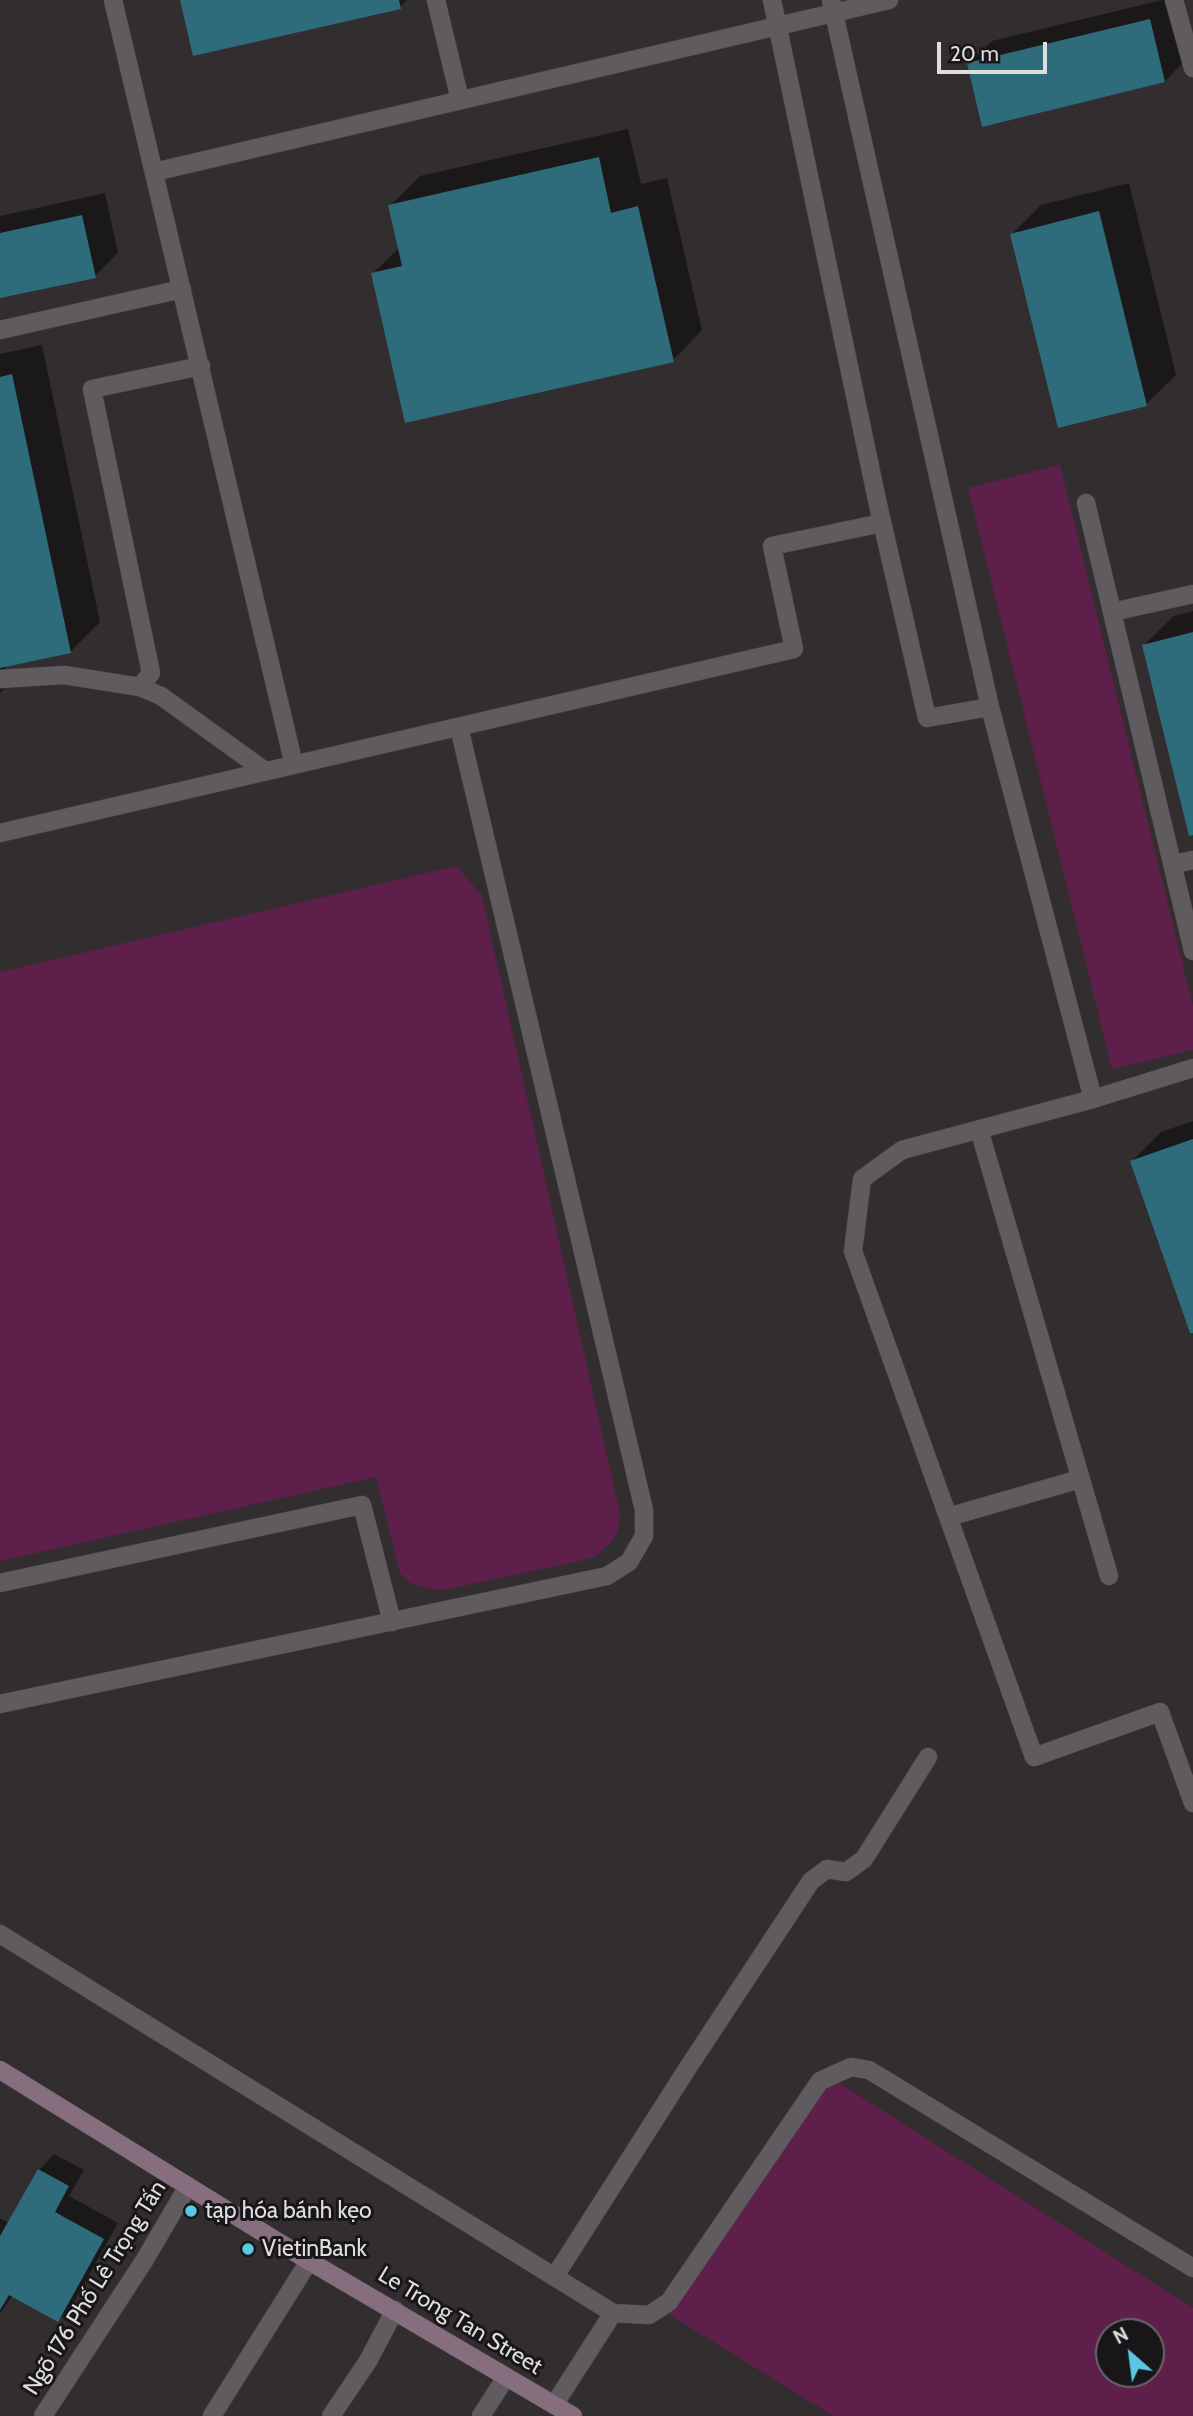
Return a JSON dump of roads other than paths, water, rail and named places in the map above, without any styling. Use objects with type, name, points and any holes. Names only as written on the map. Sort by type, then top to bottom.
[{"type":"main road","name":"Le Trong Tan Street","points":[[0,2070],[309,2261],[573,2416]]},
{"type":"street","points":[[113,0],[294,765]]},
{"type":"street","points":[[436,0],[460,100]]},
{"type":"street","points":[[772,0],[882,523],[927,718],[989,707]]},
{"type":"street","points":[[154,172],[778,26],[832,7],[888,0]]},
{"type":"street","points":[[1174,0],[1193,68]]},
{"type":"street","points":[[832,7],[989,707],[1093,1099]]},
{"type":"street","points":[[0,330],[182,289]]},
{"type":"street","points":[[140,687],[152,673],[92,389],[201,366]]},
{"type":"street","points":[[1086,503],[1193,951]]},
{"type":"street","points":[[0,833],[794,649],[772,546],[882,523]]},
{"type":"street","points":[[1112,612],[1193,594]]},
{"type":"street","points":[[0,679],[64,675],[140,687],[161,696],[265,771]]},
{"type":"street","points":[[0,1704],[607,1576],[629,1562],[644,1536],[644,1510],[459,727]]},
{"type":"street","points":[[1173,864],[1193,860]]},
{"type":"street","points":[[1193,1068],[1093,1099],[902,1150],[862,1179],[853,1251],[1034,1757],[1160,1712],[1193,1803]]},
{"type":"street","points":[[979,1129],[1109,1576]]},
{"type":"street","points":[[948,1517],[1080,1479]]},
{"type":"street","points":[[0,1583],[362,1505],[392,1622]]},
{"type":"street","points":[[555,2276],[811,1881],[827,1869],[846,1872],[864,1859],[928,1757]]},
{"type":"street","points":[[0,1934],[613,2313],[649,2315],[669,2302],[820,2081],[851,2067],[869,2070],[891,2082],[1193,2268]]},
{"type":"street","name":"Ngõ 176 Phố Lê Trọng Tấn","points":[[43,2416],[144,2261],[188,2186]]},
{"type":"street","points":[[212,2416],[309,2261]]},
{"type":"street","points":[[331,2416],[368,2361],[395,2310]]},
{"type":"street","points":[[554,2405],[613,2313]]},
{"type":"street","points":[[481,2416],[506,2377]]},
{"type":"place","name":"tạp hóa bánh kẹo","points":[[191,2211]]},
{"type":"place","name":"VietinBank","points":[[248,2249]]}]
